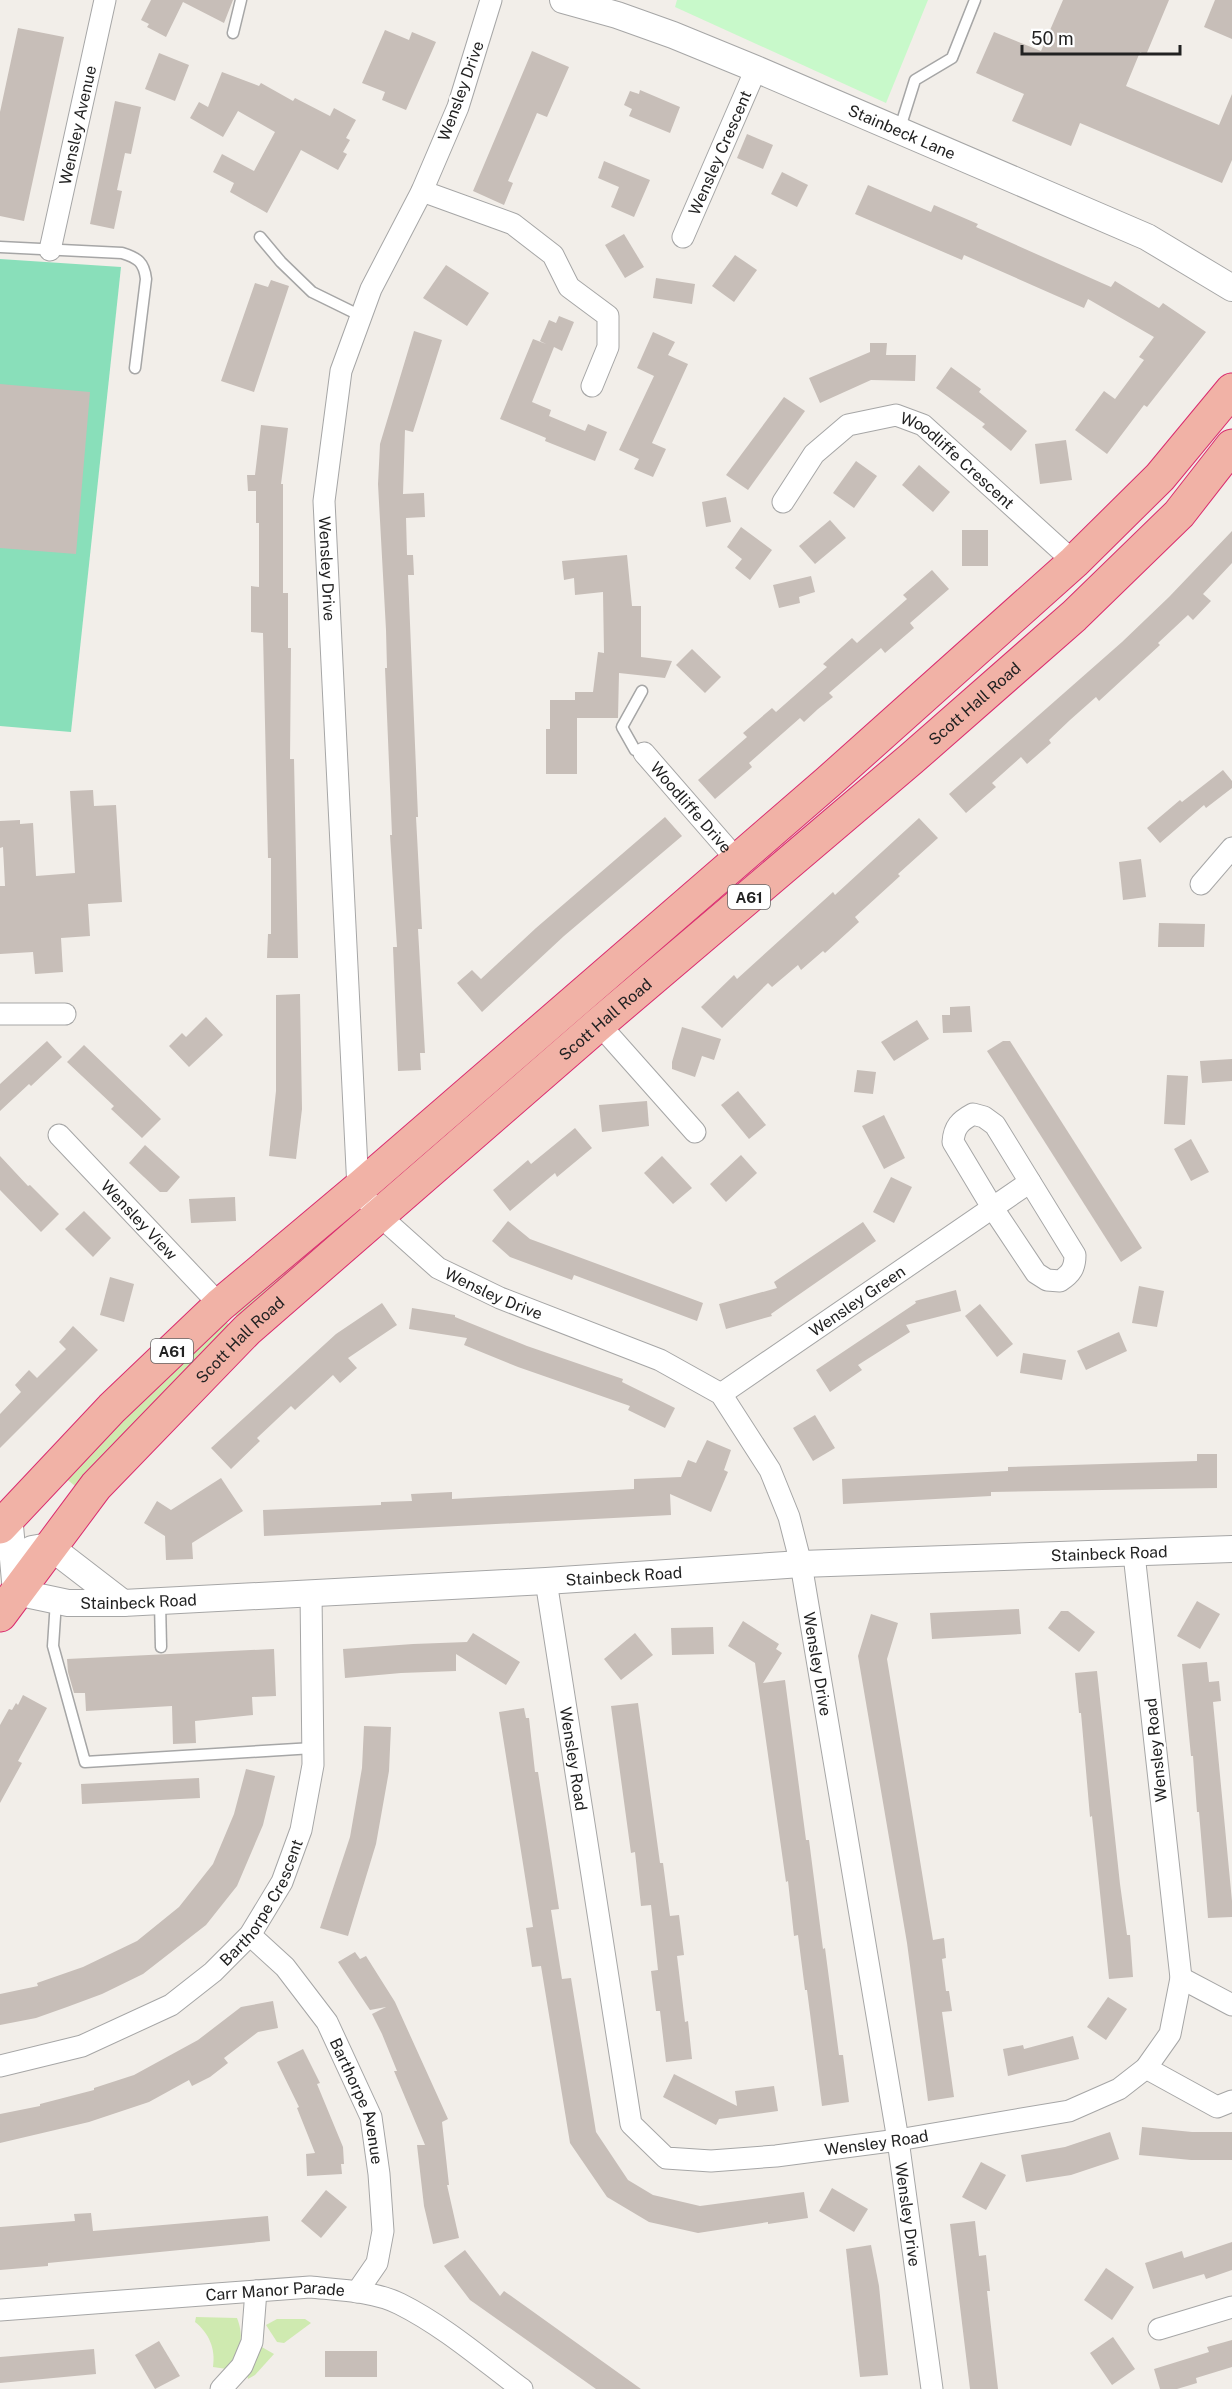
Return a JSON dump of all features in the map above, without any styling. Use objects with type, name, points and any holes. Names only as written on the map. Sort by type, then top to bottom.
[{"type":"highway","name":"Scott Hall Road","points":[[6,1537],[112,1408],[220,1305],[364,1176],[738,861],[1074,562],[1160,477],[1232,390]]},
{"type":"highway","name":"Scott Hall Road","points":[[8,1604],[49,1546],[96,1486],[247,1330],[599,1024],[911,759],[1074,615],[1179,514],[1232,446]]},
{"type":"street","name":"Wensley Avenue","points":[[50,250],[105,0]]},
{"type":"street","name":"Wensley Drive","points":[[491,0],[458,107],[422,191],[371,289],[340,371],[324,501],[364,1176],[380,1216],[438,1268],[500,1298],[660,1360],[721,1394],[770,1470],[789,1517],[801,1564],[898,2140],[932,2389]]},
{"type":"street","name":"Stainbeck Lane","points":[[563,0],[617,15],[673,35],[1147,237],[1232,288]]},
{"type":"street","name":"Wensley Crescent","points":[[683,237],[756,69]]},
{"type":"street","points":[[422,191],[513,224],[553,255],[569,287],[608,316],[608,347],[592,386]]},
{"type":"street","name":"Woodliffe Crescent","points":[[783,502],[814,454],[848,425],[896,415],[923,425],[1074,562]]},
{"type":"street","name":"Woodliffe Drive","points":[[644,753],[738,861]]},
{"type":"street","points":[[1201,884],[1232,848]]},
{"type":"street","points":[[0,1014],[64,1014]]},
{"type":"street","points":[[599,1024],[695,1132]]},
{"type":"street","points":[[973,1114],[984,1117],[995,1125],[1075,1255],[1075,1265],[1069,1275],[1060,1281],[1047,1280],[1036,1273],[992,1207],[953,1142],[954,1131],[960,1121],[973,1114]]},
{"type":"street","name":"Wensley View","points":[[59,1135],[220,1305]]},
{"type":"street","name":"Wensley Green","points":[[721,1394],[1030,1182]]},
{"type":"street","points":[[8,1604],[6,1537],[49,1546],[123,1603]]},
{"type":"street","name":"Stainbeck Road","points":[[8,1604],[56,1601],[123,1603],[546,1581],[801,1564],[1232,1549]]},
{"type":"street","name":"Wensley Road","points":[[546,1581],[631,2124],[666,2158],[711,2161],[776,2156],[898,2140],[1069,2111],[1119,2090],[1146,2068],[1170,2034],[1181,1978],[1134,1554]]},
{"type":"street","name":"Barthorpe Crescent","points":[[0,2066],[82,2046],[171,2005],[213,1972],[250,1935],[282,1882],[301,1830],[313,1765],[311,1593]]},
{"type":"street","name":"Barthorpe Avenue","points":[[250,1935],[285,1967],[327,2022],[371,2117],[379,2174],[383,2230],[377,2263],[357,2292]]},
{"type":"street","points":[[1181,1978],[1232,2005]]},
{"type":"street","points":[[1146,2068],[1216,2108],[1232,2100]]},
{"type":"street","name":"Carr Manor Parade","points":[[0,2310],[310,2286],[357,2292],[399,2303],[446,2332],[522,2389]]},
{"type":"street","points":[[221,2389],[242,2366],[252,2342],[256,2291]]},
{"type":"street","points":[[1159,2329],[1232,2307]]},
{"type":"lane","points":[[233,33],[241,0]]},
{"type":"lane","points":[[898,132],[915,80],[952,58],[975,0]]},
{"type":"lane","points":[[260,237],[281,262],[312,292],[361,316]]},
{"type":"lane","points":[[0,247],[122,253],[140,261],[144,266],[146,279],[135,368]]},
{"type":"lane","points":[[642,691],[622,727],[635,750],[644,753]]},
{"type":"lane","points":[[56,1601],[53,1646],[85,1761],[313,1748]]},
{"type":"lane","points":[[160,1601],[161,1647]]},
{"type":"green space","points":[[677,0],[928,0],[886,103],[675,7]]},
{"type":"green space","points":[[0,259],[121,267],[71,732],[0,726]]},
{"type":"green space","points":[[353,1214],[354,1217],[240,1320],[230,1310]]},
{"type":"green space","points":[[222,1317],[231,1327],[162,1393],[75,1486],[63,1476]]},
{"type":"green space","points":[[196,2317],[237,2318],[241,2332],[240,2345],[227,2369],[213,2367],[210,2342],[195,2322]]},
{"type":"green space","points":[[277,2319],[305,2319],[311,2323],[284,2343],[277,2342],[266,2325]]},
{"type":"green space","points":[[260,2346],[274,2354],[255,2375],[248,2379],[247,2375]]},
{"type":"building","points":[[151,0],[233,0],[224,23],[183,2],[166,37],[147,27],[149,24],[141,20]]},
{"type":"building","points":[[1063,0],[1169,0],[1146,55],[1140,52],[1126,86],[1219,125],[1232,94],[1232,160],[1222,183],[1080,123],[1071,146],[1012,121],[1024,94],[976,73],[994,32],[1041,51]]},
{"type":"building","points":[[1215,0],[1232,0],[1232,39],[1204,27]]},
{"type":"building","points":[[18,28],[64,37],[24,221],[0,216],[0,112]]},
{"type":"building","points":[[385,30],[409,40],[412,32],[436,42],[406,110],[382,100],[385,92],[362,83]]},
{"type":"building","points":[[532,51],[569,67],[547,117],[537,113],[508,181],[513,183],[504,205],[473,191]]},
{"type":"building","points":[[159,53],[189,65],[175,101],[145,89]]},
{"type":"building","points":[[222,72],[259,86],[261,83],[293,101],[295,98],[330,116],[334,108],[356,120],[346,138],[350,140],[343,152],[347,154],[338,170],[301,150],[267,213],[230,192],[234,183],[213,172],[222,154],[254,171],[275,132],[238,111],[223,137],[190,118],[199,102],[208,107]]},
{"type":"building","points":[[640,90],[680,107],[670,133],[629,116],[632,109],[624,105],[630,91],[639,94]]},
{"type":"building","points":[[115,101],[141,107],[131,154],[125,153],[117,190],[122,191],[114,229],[90,224]]},
{"type":"building","points":[[747,134],[773,145],[763,169],[737,158]]},
{"type":"building","points":[[604,161],[650,180],[634,217],[611,207],[619,187],[598,178]]},
{"type":"building","points":[[782,172],[808,185],[797,207],[771,194]]},
{"type":"building","points":[[868,185],[931,212],[934,205],[978,224],[976,227],[1111,287],[1115,281],[1159,308],[1163,303],[1206,332],[1147,407],[1144,405],[1107,454],[1075,430],[1104,391],[1115,399],[1144,360],[1139,357],[1154,337],[1088,299],[1084,308],[964,255],[962,260],[855,214]]},
{"type":"building","points":[[624,234],[644,267],[625,278],[605,245]]},
{"type":"building","points":[[735,255],[757,270],[734,302],[712,286]]},
{"type":"building","points":[[446,265],[489,293],[467,326],[423,298]]},
{"type":"building","points":[[656,278],[695,284],[692,304],[653,298]]},
{"type":"building","points":[[271,280],[289,286],[254,392],[221,381],[255,283],[268,287]]},
{"type":"building","points":[[559,316],[574,322],[562,351],[554,347],[532,402],[551,410],[549,416],[585,431],[588,424],[607,432],[595,461],[545,441],[546,438],[500,419],[533,339],[546,344],[540,341],[549,320],[556,323]]},
{"type":"building","points":[[414,331],[442,340],[413,432],[405,430],[403,494],[424,493],[425,517],[406,518],[407,555],[413,555],[414,575],[408,575],[422,929],[418,929],[425,1053],[420,1053],[421,1070],[398,1071],[393,947],[397,947],[390,835],[392,835],[385,668],[387,668],[386,630],[378,484],[380,444]]},
{"type":"building","points":[[653,332],[675,342],[668,355],[688,364],[652,443],[666,449],[653,477],[634,469],[639,459],[619,450],[654,376],[637,368]]},
{"type":"building","points":[[870,343],[887,343],[886,355],[916,355],[915,381],[871,380],[820,403],[809,378],[870,352]]},
{"type":"building","points":[[951,367],[981,389],[979,392],[1027,431],[1011,451],[982,427],[985,424],[936,388]]},
{"type":"building","points":[[0,384],[90,392],[76,554],[0,548]]},
{"type":"building","points":[[784,397],[805,411],[748,490],[726,475]]},
{"type":"building","points":[[261,425],[288,428],[281,484],[283,484],[283,593],[288,593],[288,648],[291,648],[290,759],[294,759],[298,958],[267,958],[268,934],[271,934],[271,858],[268,858],[263,633],[251,632],[251,586],[259,587],[259,523],[256,523],[256,491],[248,491],[247,475],[255,475]]},
{"type":"building","points":[[1066,440],[1072,480],[1040,484],[1035,444]]},
{"type":"building","points":[[856,461],[877,476],[854,508],[833,493]]},
{"type":"building","points":[[919,465],[950,492],[933,512],[902,485]]},
{"type":"building","points":[[726,497],[731,522],[706,527],[702,502]]},
{"type":"building","points":[[830,520],[846,538],[815,564],[799,546]]},
{"type":"building","points":[[741,527],[772,550],[750,580],[735,568],[742,559],[727,547]]},
{"type":"building","points":[[962,530],[988,530],[988,566],[962,566]]},
{"type":"building","points":[[1232,531],[1232,563],[1203,594],[1211,601],[1193,620],[1188,615],[1158,643],[1160,645],[1099,701],[1096,697],[1070,720],[1049,740],[1051,743],[1027,764],[1021,757],[992,783],[996,787],[966,813],[949,794],[1122,642]]},
{"type":"building","points":[[627,555],[632,606],[641,606],[641,657],[672,661],[665,678],[619,673],[618,718],[577,718],[577,774],[546,774],[546,729],[550,729],[550,700],[575,700],[575,692],[593,692],[598,652],[604,653],[603,592],[575,595],[574,578],[564,580],[562,561]]},
{"type":"building","points":[[932,570],[949,589],[910,623],[914,628],[885,653],[881,648],[829,693],[833,697],[804,722],[800,718],[749,763],[752,767],[715,799],[698,780],[747,737],[743,733],[772,708],[776,712],[827,667],[823,664],[852,638],[857,643],[907,599],[903,595]]},
{"type":"building","points":[[811,576],[815,592],[799,597],[800,603],[779,608],[773,585]]},
{"type":"building","points":[[692,649],[721,677],[705,693],[676,665]]},
{"type":"building","points":[[1223,770],[1232,781],[1232,788],[1206,808],[1204,805],[1160,843],[1147,828],[1180,800],[1182,802]]},
{"type":"building","points":[[93,790],[94,806],[116,805],[122,902],[88,904],[90,936],[61,938],[63,972],[35,974],[33,952],[0,954],[0,886],[5,886],[3,847],[0,848],[0,821],[20,820],[20,824],[33,823],[36,876],[75,873],[70,791]]},
{"type":"building","points":[[665,817],[682,836],[564,936],[482,1012],[457,983],[472,970],[481,979],[536,928]]},
{"type":"building","points":[[919,818],[938,838],[855,917],[859,922],[825,953],[823,951],[801,970],[798,965],[772,987],[768,983],[722,1028],[701,1007],[734,975],[737,979],[833,892],[835,895]]},
{"type":"building","points":[[1141,859],[1146,897],[1123,900],[1119,862]]},
{"type":"building","points":[[1159,923],[1205,924],[1204,947],[1158,947]]},
{"type":"building","points":[[300,994],[302,1109],[296,1159],[269,1156],[276,1091],[276,995]]},
{"type":"building","points":[[970,1006],[972,1032],[943,1033],[942,1015],[950,1015],[950,1007]]},
{"type":"building","points":[[206,1017],[223,1035],[189,1067],[169,1046],[182,1033],[186,1037]]},
{"type":"building","points":[[917,1020],[929,1039],[894,1061],[881,1042]]},
{"type":"building","points":[[682,1027],[721,1039],[714,1060],[702,1056],[695,1077],[672,1069]]},
{"type":"building","points":[[47,1041],[62,1057],[0,1111],[0,1084]]},
{"type":"building","points":[[1003,1041],[1010,1041],[1142,1248],[1121,1262],[987,1051]]},
{"type":"building","points":[[84,1045],[161,1119],[142,1138],[111,1109],[114,1106],[67,1062]]},
{"type":"building","points":[[1232,1059],[1232,1081],[1202,1083],[1200,1061]]},
{"type":"building","points":[[857,1070],[876,1072],[873,1094],[854,1092]]},
{"type":"building","points":[[1167,1075],[1188,1076],[1185,1125],[1164,1124]]},
{"type":"building","points":[[738,1091],[766,1125],[749,1139],[721,1105]]},
{"type":"building","points":[[647,1101],[649,1126],[602,1132],[599,1105]]},
{"type":"building","points":[[884,1115],[905,1158],[884,1169],[862,1126]]},
{"type":"building","points":[[575,1128],[592,1148],[557,1177],[555,1173],[510,1211],[493,1190],[528,1160],[531,1164]]},
{"type":"building","points":[[1191,1139],[1209,1172],[1191,1181],[1174,1149]]},
{"type":"building","points":[[145,1145],[180,1177],[167,1192],[160,1192],[129,1163]]},
{"type":"building","points":[[741,1155],[757,1173],[726,1202],[710,1184]]},
{"type":"building","points":[[0,1156],[59,1214],[41,1232],[0,1190]]},
{"type":"building","points":[[662,1156],[692,1188],[673,1204],[644,1173]]},
{"type":"building","points":[[891,1177],[912,1187],[894,1223],[873,1212]]},
{"type":"building","points":[[235,1197],[236,1221],[191,1223],[189,1199]]},
{"type":"building","points":[[84,1211],[111,1238],[93,1257],[65,1229]]},
{"type":"building","points":[[508,1221],[530,1239],[703,1303],[697,1321],[574,1275],[572,1280],[510,1257],[492,1241]]},
{"type":"building","points":[[863,1222],[876,1241],[771,1314],[772,1316],[726,1329],[719,1304],[777,1288],[774,1282]]},
{"type":"building","points":[[110,1277],[134,1284],[124,1322],[100,1315]]},
{"type":"building","points":[[1139,1286],[1164,1291],[1157,1327],[1132,1323]]},
{"type":"building","points":[[956,1290],[961,1311],[906,1325],[910,1332],[858,1365],[862,1370],[830,1392],[816,1370],[916,1303],[915,1301]]},
{"type":"building","points":[[382,1303],[397,1325],[348,1358],[357,1368],[340,1383],[333,1375],[295,1410],[291,1406],[257,1438],[260,1441],[231,1469],[211,1448],[336,1334]]},
{"type":"building","points":[[980,1304],[1013,1344],[997,1357],[965,1316]]},
{"type":"building","points":[[412,1308],[455,1315],[455,1317],[527,1346],[623,1379],[622,1382],[675,1408],[665,1428],[628,1410],[630,1406],[518,1367],[464,1345],[467,1338],[409,1329]]},
{"type":"building","points":[[73,1326],[98,1350],[0,1448],[0,1414],[21,1392],[15,1385],[29,1370],[37,1378],[66,1349],[59,1342]]},
{"type":"building","points":[[1119,1332],[1127,1351],[1086,1370],[1077,1351]]},
{"type":"building","points":[[1023,1353],[1066,1360],[1062,1380],[1020,1373]]},
{"type":"building","points":[[815,1415],[835,1448],[813,1461],[793,1428]]},
{"type":"building","points":[[707,1440],[731,1450],[724,1470],[728,1472],[711,1512],[670,1494],[671,1515],[264,1536],[263,1510],[381,1505],[381,1502],[412,1501],[411,1494],[452,1492],[452,1499],[634,1489],[634,1479],[681,1477],[688,1460],[696,1463]]},
{"type":"building","points":[[1197,1454],[1217,1454],[1217,1488],[991,1492],[991,1496],[843,1504],[842,1479],[1008,1471],[1008,1467],[1197,1461]]},
{"type":"building","points":[[221,1478],[243,1511],[192,1543],[193,1559],[166,1560],[165,1536],[144,1523],[157,1501],[171,1510]]},
{"type":"building","points":[[1197,1601],[1220,1614],[1200,1649],[1177,1636]]},
{"type":"building","points":[[1019,1609],[1021,1634],[932,1639],[930,1613]]},
{"type":"building","points":[[1061,1611],[1068,1611],[1095,1632],[1079,1652],[1048,1628]]},
{"type":"building","points":[[871,1614],[898,1623],[887,1659],[933,1940],[944,1938],[946,1958],[942,1959],[946,1991],[949,1991],[952,2011],[942,2012],[954,2097],[928,2101],[907,1943],[858,1656]]},
{"type":"building","points":[[743,1621],[779,1644],[776,1649],[782,1653],[763,1683],[785,1680],[806,1840],[809,1840],[839,2055],[843,2055],[849,2102],[822,2106],[807,1990],[805,1990],[798,1935],[794,1936],[788,1881],[786,1882],[755,1663],[728,1646]]},
{"type":"building","points":[[713,1627],[714,1654],[672,1655],[671,1628]]},
{"type":"building","points":[[473,1633],[520,1662],[506,1685],[456,1654],[456,1671],[345,1678],[343,1649],[467,1642]]},
{"type":"building","points":[[635,1633],[653,1655],[621,1680],[604,1659]]},
{"type":"building","points":[[274,1649],[276,1696],[252,1697],[253,1715],[195,1721],[196,1743],[173,1744],[172,1706],[86,1711],[85,1693],[74,1693],[68,1672],[67,1659]]},
{"type":"building","points":[[1207,1662],[1209,1682],[1219,1681],[1221,1701],[1213,1702],[1232,1917],[1208,1918],[1199,1812],[1197,1812],[1193,1756],[1191,1756],[1182,1664]]},
{"type":"building","points":[[1097,1671],[1120,1884],[1127,1935],[1130,1935],[1133,1977],[1109,1979],[1075,1673]]},
{"type":"building","points":[[23,1695],[47,1708],[18,1761],[22,1763],[0,1803],[0,1725],[9,1709],[12,1710],[16,1703],[18,1705]]},
{"type":"building","points":[[638,1703],[660,1863],[663,1863],[670,1916],[679,1915],[684,1955],[677,1956],[692,2059],[666,2062],[660,2011],[656,2011],[651,1971],[658,1970],[651,1905],[641,1906],[635,1852],[631,1853],[611,1706]]},
{"type":"building","points":[[524,1708],[526,1718],[529,1718],[535,1772],[538,1772],[559,1909],[551,1910],[562,1979],[571,1978],[596,2132],[628,2180],[653,2195],[700,2206],[804,2192],[808,2218],[698,2233],[649,2222],[607,2197],[570,2143],[541,1966],[532,1967],[526,1928],[533,1927],[499,1712]]},
{"type":"building","points":[[364,1726],[391,1727],[389,1771],[376,1844],[348,1936],[320,1928],[350,1837],[362,1768]]},
{"type":"building","points":[[246,1769],[275,1776],[263,1825],[237,1886],[206,1925],[143,1974],[102,1994],[36,2018],[0,2025],[0,1994],[38,1986],[37,1983],[83,1967],[137,1941],[179,1907],[213,1864],[234,1814]]},
{"type":"building","points":[[199,1778],[200,1798],[82,1804],[81,1784]]},
{"type":"building","points":[[355,1952],[360,1959],[366,1956],[395,2002],[448,2119],[442,2122],[449,2185],[447,2185],[459,2238],[433,2244],[424,2206],[417,2145],[425,2145],[372,2014],[386,2007],[370,2010],[338,1962]]},
{"type":"building","points":[[1108,1997],[1127,2009],[1106,2040],[1087,2027]]},
{"type":"building","points":[[273,2001],[278,2028],[258,2032],[224,2058],[228,2063],[210,2077],[192,2086],[189,2080],[149,2102],[89,2122],[0,2143],[0,2114],[40,2106],[40,2104],[94,2090],[94,2088],[134,2075],[198,2040],[241,2007]]},
{"type":"building","points":[[1073,2036],[1079,2059],[1008,2076],[1003,2049],[1023,2045],[1024,2049]]},
{"type":"building","points":[[303,2049],[320,2083],[317,2084],[343,2147],[342,2174],[307,2176],[306,2154],[315,2153],[297,2108],[299,2107],[277,2062]]},
{"type":"building","points":[[674,2074],[737,2106],[735,2091],[774,2086],[778,2111],[719,2119],[716,2125],[663,2097]]},
{"type":"building","points":[[1142,2127],[1192,2132],[1232,2132],[1232,2160],[1191,2160],[1139,2155]]},
{"type":"building","points":[[1110,2132],[1119,2159],[1071,2175],[1026,2182],[1021,2155],[1065,2147]]},
{"type":"building","points":[[981,2162],[1006,2175],[986,2210],[962,2197]]},
{"type":"building","points":[[832,2188],[868,2209],[854,2232],[819,2211]]},
{"type":"building","points":[[326,2190],[347,2207],[321,2238],[301,2221]]},
{"type":"building","points":[[91,2213],[93,2231],[268,2216],[270,2241],[48,2263],[48,2266],[0,2270],[0,2227],[75,2221],[74,2214]]},
{"type":"building","points":[[975,2221],[979,2256],[986,2255],[990,2291],[987,2291],[998,2389],[970,2389],[950,2224]]},
{"type":"building","points":[[1232,2242],[1232,2270],[1206,2279],[1204,2274],[1153,2289],[1145,2263],[1182,2251],[1184,2258]]},
{"type":"building","points":[[871,2245],[879,2286],[888,2375],[860,2377],[846,2249]]},
{"type":"building","points":[[465,2250],[500,2296],[504,2291],[641,2389],[596,2389],[470,2300],[444,2266]]},
{"type":"building","points":[[1106,2268],[1134,2287],[1112,2320],[1084,2300]]},
{"type":"building","points":[[1113,2337],[1135,2369],[1112,2385],[1090,2353]]},
{"type":"building","points":[[1232,2340],[1232,2367],[1196,2378],[1197,2383],[1177,2389],[1160,2389],[1154,2369],[1209,2352],[1207,2347]]},
{"type":"building","points":[[159,2341],[180,2376],[155,2389],[135,2355]]},
{"type":"building","points":[[94,2349],[96,2374],[0,2383],[0,2357]]},
{"type":"building","points":[[325,2351],[377,2351],[377,2377],[325,2377]]}]
